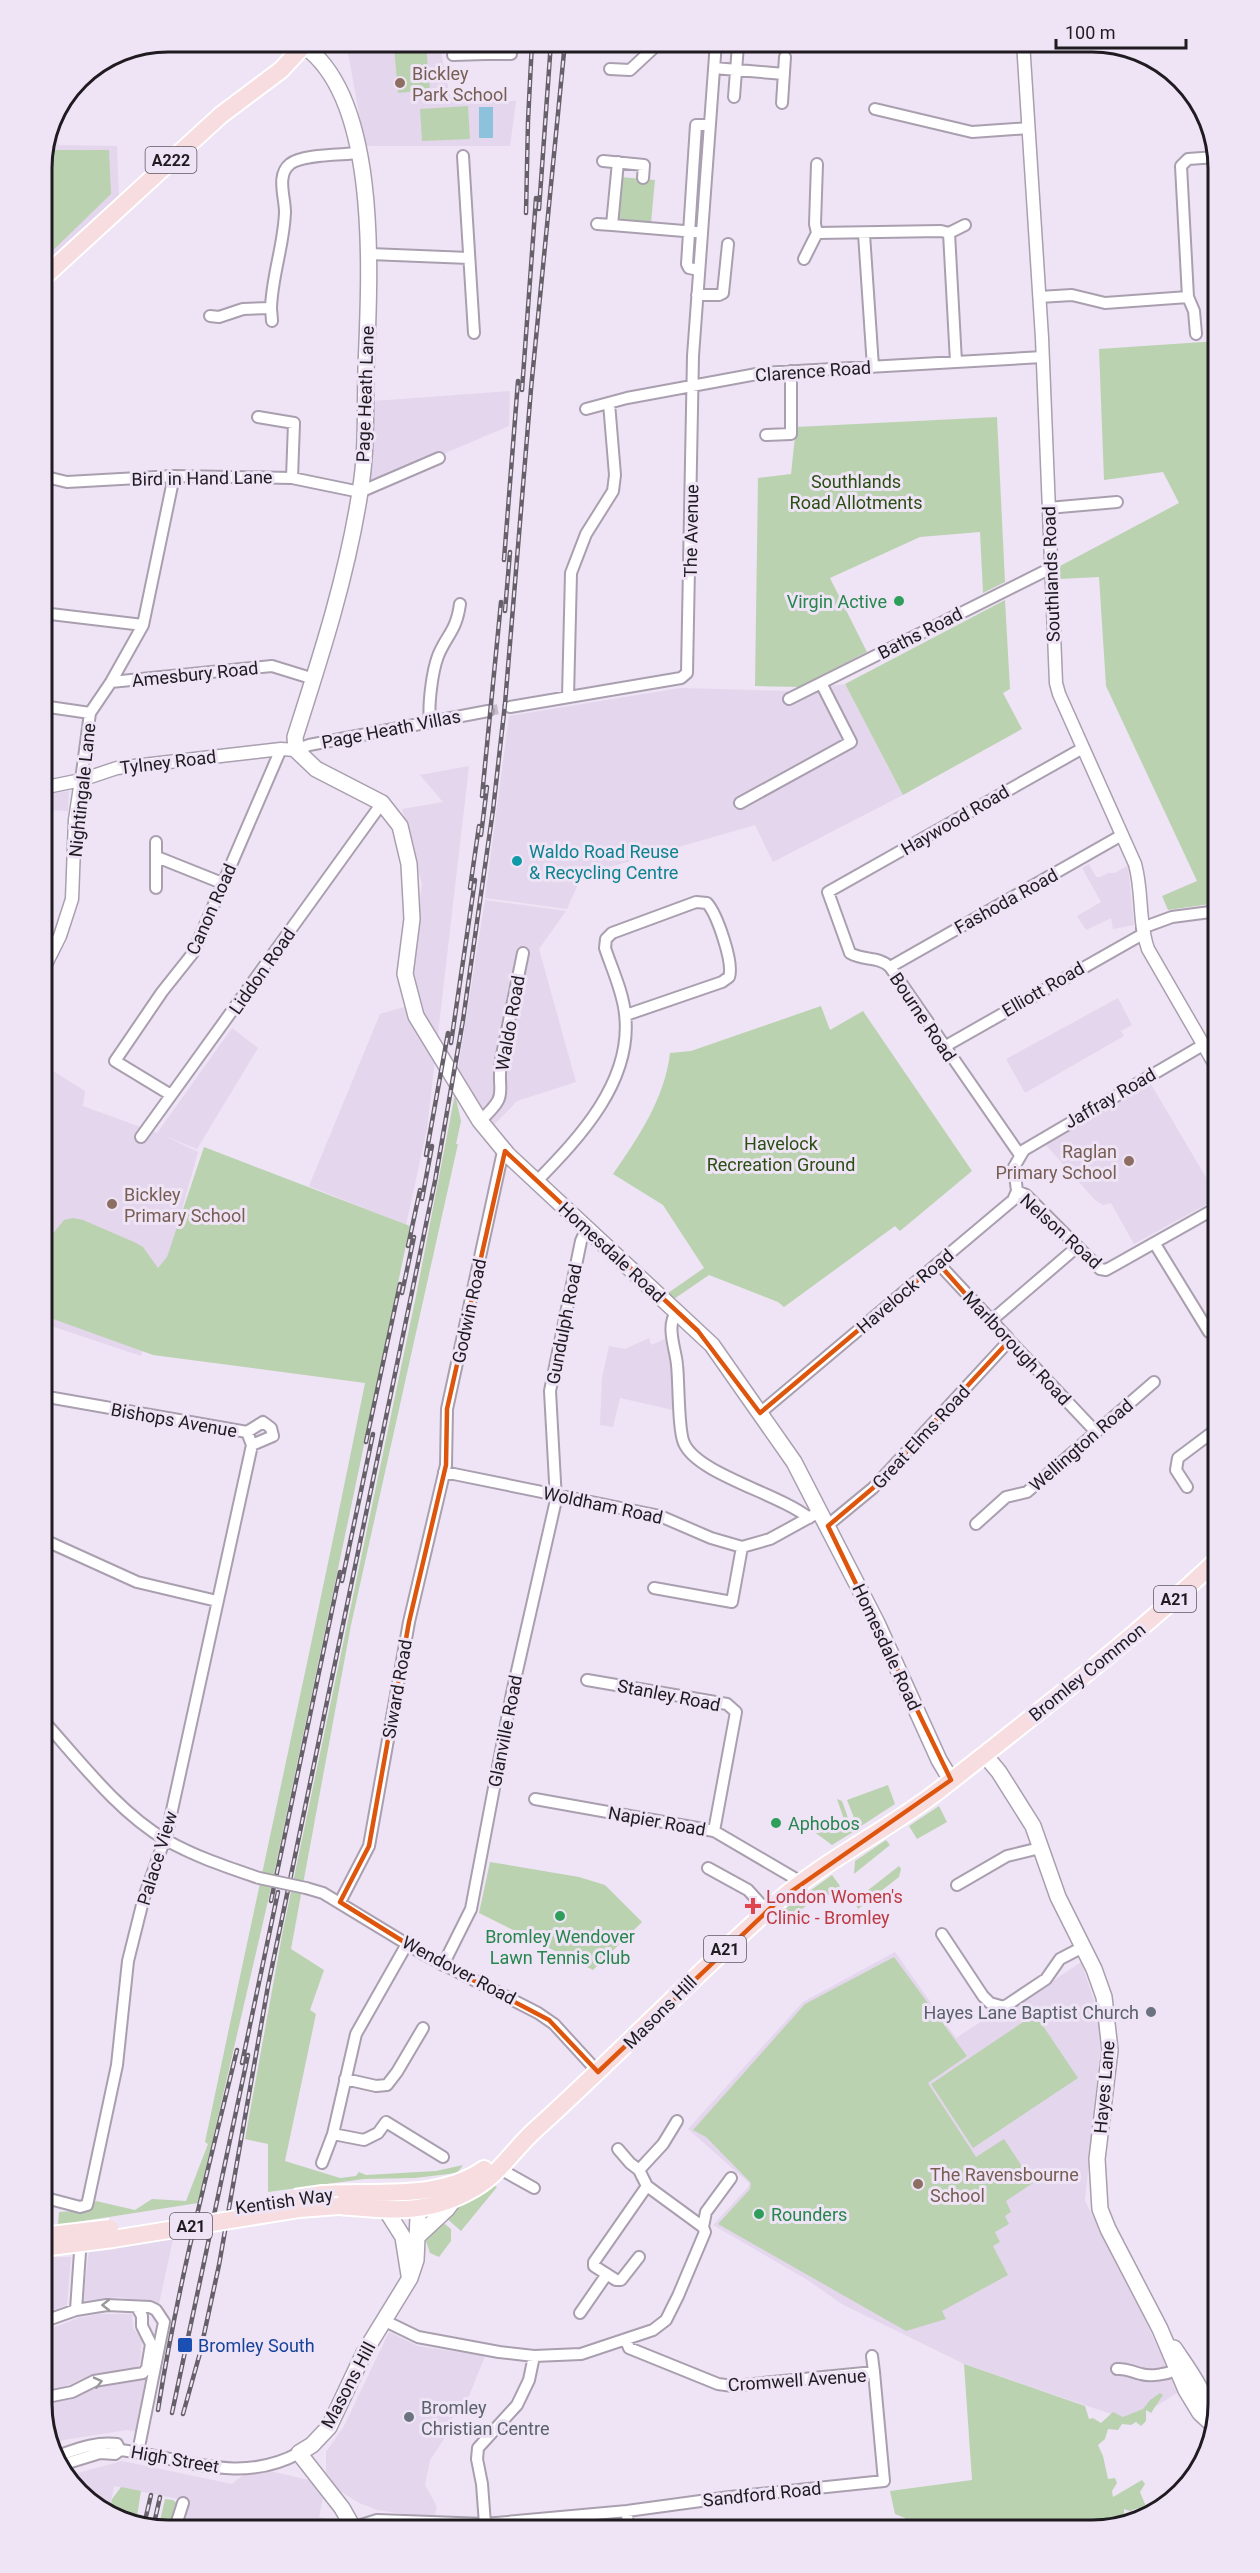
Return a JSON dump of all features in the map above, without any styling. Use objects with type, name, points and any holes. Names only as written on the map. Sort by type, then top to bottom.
[{"type":"main road","name":"A222","points":[[53,269],[221,115],[281,70],[294,53]]},
{"type":"main road","name":"Page Heath Lane","points":[[288,749],[295,737],[332,624],[360,492],[370,254],[367,207],[351,123],[335,82],[314,53]]},
{"type":"main road","name":"Homesdale Road","points":[[288,749],[317,769],[382,803],[393,814],[400,826],[409,864],[412,919],[405,974],[416,1016],[480,1121],[506,1151],[537,1181],[712,1345],[760,1413],[794,1462],[815,1515],[828,1525],[877,1623],[939,1760],[951,1780]]},
{"type":"main road","name":"Bromley Common","points":[[951,1780],[1085,1675],[1208,1568]]},
{"type":"main road","name":"Hayes Lane","points":[[984,1754],[1018,1800],[1033,1826],[1058,1897],[1100,1983],[1110,2050],[1097,2159],[1099,2204],[1108,2229],[1160,2329],[1176,2370],[1200,2413],[1207,2419]]},
{"type":"main road","name":"Masons Hill","points":[[299,2453],[312,2445],[329,2427],[383,2320],[410,2278],[416,2260],[419,2192],[470,2178],[519,2144],[767,1911],[800,1884],[951,1780]]},
{"type":"main road","name":"Masons Hill","points":[[418,2210],[474,2189],[500,2169],[519,2144]]},
{"type":"main road","name":"Kentish Way","points":[[52,2235],[130,2225],[323,2194],[419,2192]]},
{"type":"main road","points":[[418,2236],[447,2209],[454,2198]]},
{"type":"main road","name":"Kentish Way","points":[[52,2247],[307,2207],[339,2206],[418,2210]]},
{"type":"main road","points":[[386,2210],[403,2237],[410,2278]]},
{"type":"main road","name":"Hayes Lane","points":[[1160,2329],[1191,2374],[1208,2405]]},
{"type":"main road","points":[[299,2453],[349,2520]]},
{"type":"street","points":[[610,69],[630,70],[648,53]]},
{"type":"street","name":"The Avenue","points":[[568,697],[685,676],[687,673],[697,295],[715,53]]},
{"type":"street","points":[[734,97],[737,53]]},
{"type":"street","name":"Southlands Road","points":[[1024,53],[1043,357],[1056,683],[1138,877],[1142,931],[1148,949],[1208,1053]]},
{"type":"street","points":[[453,55],[511,54]]},
{"type":"street","points":[[782,102],[785,57]]},
{"type":"street","points":[[714,69],[784,74]]},
{"type":"street","points":[[875,109],[972,132],[1029,128]]},
{"type":"street","points":[[699,270],[688,268],[687,264],[696,125],[709,126]]},
{"type":"street","points":[[272,321],[272,290],[284,223],[282,182],[286,168],[292,162],[302,158],[358,153]]},
{"type":"street","points":[[463,156],[474,333]]},
{"type":"street","points":[[1196,334],[1194,311],[1188,297],[1180,166],[1188,159],[1207,158]]},
{"type":"street","points":[[603,161],[644,165],[643,178]]},
{"type":"street","points":[[612,225],[618,162]]},
{"type":"street","points":[[804,259],[817,233],[815,224],[817,164]]},
{"type":"street","points":[[597,224],[701,232]]},
{"type":"street","points":[[817,233],[941,231],[949,233],[965,225]]},
{"type":"street","points":[[949,233],[956,362]]},
{"type":"street","points":[[864,234],[873,367]]},
{"type":"street","points":[[697,295],[723,293],[728,244]]},
{"type":"street","points":[[370,254],[469,258]]},
{"type":"street","points":[[1039,297],[1072,295],[1105,303],[1188,297]]},
{"type":"street","points":[[210,316],[219,317],[243,309],[271,308]]},
{"type":"street","name":"Clarence Road","points":[[586,409],[693,385],[762,373],[1043,357]]},
{"type":"street","points":[[766,435],[791,434],[791,371]]},
{"type":"street","points":[[510,707],[568,697],[571,573],[586,534],[613,491],[615,475],[609,403]]},
{"type":"street","points":[[258,417],[294,423],[292,478]]},
{"type":"street","points":[[360,492],[439,458]]},
{"type":"street","name":"Bird in Hand Lane","points":[[53,479],[67,482],[174,476],[292,478],[360,492]]},
{"type":"street","name":"Nightingale Lane","points":[[53,951],[72,899],[75,820],[90,713],[111,682],[143,625],[174,476]]},
{"type":"street","points":[[1048,508],[1117,502]]},
{"type":"street","name":"Baths Road","points":[[789,699],[1051,568]]},
{"type":"street","points":[[430,722],[431,691],[438,658],[457,625],[460,604]]},
{"type":"street","points":[[53,613],[143,625]]},
{"type":"street","name":"Amesbury Road","points":[[111,682],[272,666],[314,679]]},
{"type":"street","points":[[740,803],[851,742],[821,683]]},
{"type":"street","points":[[53,708],[90,713]]},
{"type":"street","name":"Page Heath Villas","points":[[288,749],[488,711]]},
{"type":"street","name":"Haywood Road","points":[[828,892],[1083,748]]},
{"type":"street","name":"Tylney Road","points":[[53,786],[81,780],[117,768],[288,749]]},
{"type":"street","name":"Canon Road","points":[[171,1095],[115,1061],[162,992],[193,953],[222,883],[288,749]]},
{"type":"street","name":"Liddon Road","points":[[141,1137],[382,803]]},
{"type":"street","name":"Fashoda Road","points":[[890,967],[1122,835]]},
{"type":"street","points":[[156,842],[156,888]]},
{"type":"street","points":[[157,857],[222,883]]},
{"type":"street","name":"Bourne Road","points":[[828,892],[850,953],[857,957],[880,960],[890,967],[1020,1155]]},
{"type":"street","points":[[537,1181],[595,1115],[606,1096],[621,1060],[626,1014],[605,948],[609,935],[696,902],[706,903],[713,911],[731,964],[731,973],[727,979],[626,1014]]},
{"type":"street","name":"Elliott Road","points":[[944,1047],[1142,931],[1172,917],[1208,912]]},
{"type":"street","name":"Waldo Road","points":[[480,1121],[497,1105],[501,1097],[499,1072],[523,953]]},
{"type":"street","name":"Jaffray Road","points":[[1020,1155],[1037,1141],[1203,1045]]},
{"type":"street","name":"Godwin Road","points":[[444,1472],[448,1444],[447,1409],[506,1151]]},
{"type":"street","points":[[1017,1191],[1013,1173],[1020,1155]]},
{"type":"street","name":"Nelson Road","points":[[1017,1191],[1026,1195],[1100,1269],[1106,1270],[1155,1244]]},
{"type":"street","name":"Havelock Road","points":[[760,1413],[1013,1200],[1017,1191]]},
{"type":"street","points":[[1208,1213],[1155,1244],[1208,1330]]},
{"type":"street","name":"Gundulph Road","points":[[555,1494],[550,1391],[581,1241],[587,1228]]},
{"type":"street","points":[[992,1320],[1077,1247]]},
{"type":"street","name":"Marlborough Road","points":[[938,1263],[1008,1338],[1008,1342],[1012,1343],[1096,1432]]},
{"type":"street","points":[[677,1312],[672,1329],[683,1442],[693,1458],[815,1515]]},
{"type":"street","name":"Great Elms Road","points":[[828,1525],[873,1488],[1008,1342]]},
{"type":"street","name":"Wellington Road","points":[[976,1524],[1006,1497],[1027,1492],[1154,1382]]},
{"type":"street","name":"Bishops Avenue","points":[[52,1398],[247,1432],[263,1422],[271,1428],[273,1436],[252,1445]]},
{"type":"street","points":[[247,1432],[252,1445]]},
{"type":"street","points":[[1187,1487],[1176,1470],[1178,1458],[1208,1436]]},
{"type":"street","name":"Palace View","points":[[52,2200],[80,2207],[87,2205],[117,2065],[128,1960],[144,1897],[165,1839],[252,1445]]},
{"type":"street","name":"Woldham Road","points":[[444,1472],[660,1516],[711,1538],[742,1547]]},
{"type":"street","name":"Siward Road","points":[[340,1902],[369,1846],[409,1622],[444,1472]]},
{"type":"street","name":"Glanville Road","points":[[443,1965],[471,1909],[512,1694],[556,1500],[555,1494]]},
{"type":"street","points":[[654,1588],[732,1602],[740,1569],[742,1547],[770,1539],[815,1515]]},
{"type":"street","points":[[52,1544],[137,1582],[218,1601]]},
{"type":"street","name":"Stanley Road","points":[[587,1680],[727,1704],[736,1712],[714,1831]]},
{"type":"street","name":"Wendover Road","points":[[52,1731],[110,1793],[165,1839],[193,1854],[259,1878],[323,1893],[340,1902],[443,1965],[549,2020],[598,2072]]},
{"type":"street","name":"Napier Road","points":[[535,1799],[714,1831],[796,1879],[800,1884]]},
{"type":"street","points":[[957,1885],[1007,1856],[1040,1848]]},
{"type":"street","points":[[708,1868],[748,1890],[767,1911]]},
{"type":"street","points":[[942,1934],[983,1996],[990,2003],[1004,2007],[1046,1979],[1060,1959],[1083,1947]]},
{"type":"street","points":[[322,2163],[333,2134],[352,2047],[362,2022],[408,1944]]},
{"type":"street","points":[[345,2079],[376,2086],[387,2085],[398,2072],[423,2028]]},
{"type":"street","points":[[333,2134],[364,2140],[378,2133],[382,2118],[418,2148],[443,2157]]},
{"type":"street","points":[[639,2170],[663,2144],[677,2121]]},
{"type":"street","points":[[618,2149],[639,2170],[647,2186],[703,2233]]},
{"type":"street","points":[[500,2169],[534,2188]]},
{"type":"street","points":[[383,2320],[418,2337],[534,2356],[581,2355],[652,2330],[666,2320],[703,2233],[706,2212],[731,2178]]},
{"type":"street","points":[[639,2257],[621,2280],[616,2280],[594,2266],[594,2262],[647,2186]]},
{"type":"street","points":[[76,2310],[80,2252]]},
{"type":"street","points":[[580,2313],[607,2274]]},
{"type":"street","points":[[52,2318],[92,2306],[150,2307],[159,2313],[164,2322],[138,2452]]},
{"type":"street","points":[[52,2396],[72,2392],[94,2381],[143,2373],[147,2368],[151,2343],[142,2326],[142,2316],[137,2307]]},
{"type":"street","name":"Cromwell Avenue","points":[[626,2340],[629,2348],[717,2384],[733,2386],[874,2372],[884,2481]]},
{"type":"street","points":[[485,2520],[477,2458],[478,2448],[517,2405],[529,2380],[534,2356]]},
{"type":"street","points":[[872,2356],[874,2372]]},
{"type":"street","points":[[1117,2369],[1125,2368],[1140,2374],[1168,2374],[1176,2370]]},
{"type":"street","name":"High Street","points":[[64,2454],[100,2444],[117,2444],[120,2450]]},
{"type":"street","name":"High Street","points":[[68,2463],[99,2453],[115,2454],[120,2450],[224,2469],[251,2467],[299,2453]]},
{"type":"street","name":"Sandford Road","points":[[529,2520],[884,2481]]},
{"type":"street","points":[[178,2520],[183,2503]]},
{"type":"street","points":[[627,2511],[627,2520]]},
{"type":"highlighted area","points":[[505,1151],[698,1331],[760,1413],[938,1263],[1008,1342],[873,1488],[828,1526],[951,1780],[779,1900],[598,2072],[549,2020],[425,1955],[340,1902],[369,1846],[409,1622],[446,1465],[447,1409]]},
{"type":"shaded area","name":"Bickley Park School","points":[[348,53],[441,53],[451,100],[516,101],[510,146],[365,146]]},
{"type":"shaded area","points":[[57,135],[58,145],[117,146],[119,199],[53,258],[53,153]]},
{"type":"shaded area","points":[[510,391],[509,426],[370,485],[373,401]]},
{"type":"shaded area","points":[[845,684],[903,795],[773,862],[755,825],[582,875],[567,909],[485,898],[509,716],[680,688],[793,691]]},
{"type":"shaded area","points":[[469,766],[427,1129],[406,1225],[309,1186],[380,1014],[422,1002],[411,971],[422,884],[402,809],[443,802],[420,775]]},
{"type":"shaded area","points":[[69,791],[68,811],[53,810],[53,793]]},
{"type":"shaded area","points":[[1089,864],[1096,877],[1115,873],[1128,865],[1134,925],[1113,929],[1111,918],[1086,930],[1077,916],[1101,902],[1082,868]]},
{"type":"shaded area","points":[[485,900],[566,911],[539,949],[576,1082],[517,1101],[494,1125],[457,1075]]},
{"type":"shaded area","points":[[1118,998],[1132,1025],[1121,1031],[1124,1036],[1025,1093],[1006,1059]]},
{"type":"shaded area","name":"Bickley Primary School","points":[[232,1028],[258,1048],[197,1149],[163,1135],[198,1152],[141,1356],[52,1326],[53,1071],[85,1091],[83,1106],[157,1133]]},
{"type":"shaded area","name":"Raglan Primary School","points":[[1151,1084],[1208,1181],[1208,1203],[1134,1244],[1111,1203],[1103,1205],[1095,1200],[1045,1144]]},
{"type":"shaded area","points":[[649,1338],[651,1345],[665,1339],[671,1367],[673,1410],[620,1398],[613,1427],[600,1425],[602,1378],[609,1346],[625,1349]]},
{"type":"shaded area","name":"The Ravensbourne School","points":[[895,1952],[956,2038],[993,2014],[997,2019],[1081,1962],[1096,2006],[1101,2042],[1085,2201],[1179,2392],[1132,2418],[1123,2418],[964,2364],[842,2304],[806,2279],[713,2225],[749,2186],[749,2183],[688,2129],[803,2002]]},
{"type":"shaded area","points":[[174,2235],[159,2304],[118,2297],[83,2301],[89,2250],[138,2245]]},
{"type":"shaded area","points":[[52,2257],[71,2257],[67,2305],[52,2310]]},
{"type":"shaded area","points":[[99,2314],[132,2314],[133,2328],[142,2339],[140,2363],[137,2368],[93,2374],[59,2389],[52,2389],[52,2328],[78,2318]]},
{"type":"shaded area","points":[[389,2332],[418,2346],[485,2356],[469,2396],[458,2404],[444,2439],[430,2460],[425,2485],[437,2507],[434,2518],[377,2510],[359,2503],[338,2490],[326,2472],[326,2452],[344,2426]]},
{"type":"shaded area","points":[[149,2376],[138,2432],[127,2430],[58,2442],[53,2420],[52,2402],[100,2386]]},
{"type":"shaded area","points":[[122,2461],[232,2484],[253,2467],[326,2484],[319,2517],[333,2520],[178,2520],[183,2500],[114,2486],[110,2505],[86,2487],[75,2474]]},
{"type":"green space","points":[[395,53],[427,53],[430,90],[398,93]]},
{"type":"green space","points":[[468,106],[470,139],[422,141],[420,109]]},
{"type":"green space","points":[[55,145],[55,150],[109,150],[111,194],[53,250]]},
{"type":"green space","points":[[620,177],[655,180],[651,223],[617,220]]},
{"type":"green space","points":[[1208,342],[1208,904],[1168,910],[1162,896],[1197,881],[1106,686],[1099,577],[1060,579],[1060,566],[1179,503],[1163,472],[1104,480],[1099,349]]},
{"type":"green space","name":"Southlands Road Allotments","points":[[997,417],[1005,582],[983,593],[980,532],[920,537],[830,578],[867,652],[799,687],[755,686],[758,478],[791,474],[796,427]]},
{"type":"green space","points":[[1005,600],[1010,689],[1003,693],[1022,729],[903,795],[845,684]]},
{"type":"green space","name":"Havelock Recreation Ground","points":[[821,1006],[830,1030],[863,1011],[972,1171],[900,1231],[895,1226],[784,1307],[778,1302],[709,1275],[674,1299],[668,1293],[704,1268],[663,1205],[613,1174],[649,1117],[662,1086],[670,1053],[691,1051]]},
{"type":"green space","points":[[455,1094],[461,1121],[456,1144],[458,1144],[351,1625],[291,1949],[324,1970],[310,2010],[316,2014],[285,2161],[340,2178],[356,2176],[359,2172],[366,2175],[436,2171],[463,2165],[457,2173],[415,2178],[364,2179],[268,2192],[268,2144],[245,2139],[283,1930],[416,1296]]},
{"type":"green space","points":[[204,1147],[410,1226],[271,1888],[198,2203],[58,2225],[59,2212],[88,2210],[96,2201],[135,2210],[152,2199],[186,2201],[208,2144],[205,2142],[365,1383],[153,1355],[52,1319],[53,1234],[64,1220],[73,1218],[83,1220],[134,1242],[143,1247],[158,1268],[167,1257]]},
{"type":"green space","points":[[888,1785],[895,1804],[858,1828],[847,1800]]},
{"type":"green space","points":[[837,1799],[842,1801],[853,1832],[832,1845],[809,1828],[826,1822],[829,1831],[846,1825]]},
{"type":"green space","points":[[939,1806],[947,1822],[917,1839],[909,1826]]},
{"type":"green space","points":[[886,1840],[890,1845],[854,1874],[855,1861]]},
{"type":"green space","name":"Bromley Wendover Lawn Tennis Club","points":[[490,1862],[579,1877],[605,1885],[642,1922],[593,1970],[479,1913]]},
{"type":"green space","points":[[899,1866],[901,1869],[899,1877],[858,1909],[852,1895],[858,1898]]},
{"type":"green space","points":[[832,1875],[840,1886],[815,1905],[811,1902],[788,1920],[786,1908]]},
{"type":"green space","points":[[894,1957],[967,2056],[928,2083],[976,2157],[1004,2139],[1033,2183],[1006,2201],[1011,2212],[1005,2216],[1009,2224],[995,2232],[1000,2242],[993,2246],[1008,2275],[942,2311],[946,2319],[906,2331],[718,2224],[750,2189],[751,2183],[706,2137],[693,2130],[805,2004]]},
{"type":"green space","points":[[1035,2014],[1078,2078],[973,2148],[931,2084]]},
{"type":"green space","points":[[493,2185],[497,2187],[461,2231],[444,2216]]},
{"type":"green space","points":[[441,2221],[451,2229],[451,2241],[439,2257],[430,2253],[426,2241]]},
{"type":"green space","points":[[964,2364],[1085,2406],[1089,2419],[1093,2418],[1101,2423],[1113,2412],[1123,2417],[1143,2409],[1160,2393],[1163,2395],[1151,2413],[1146,2410],[1146,2421],[1141,2426],[1136,2422],[1131,2425],[1122,2424],[1118,2430],[1108,2429],[1105,2439],[1098,2445],[1108,2479],[1115,2478],[1117,2483],[1112,2491],[1113,2497],[1142,2480],[1145,2484],[1140,2492],[1146,2507],[1139,2510],[1138,2508],[1130,2511],[1124,2509],[1124,2515],[1107,2520],[905,2520],[895,2514],[890,2491],[972,2480]]},
{"type":"green space","points":[[121,2487],[141,2491],[137,2516],[111,2505],[112,2499]]},
{"type":"green space","points":[[165,2499],[173,2500],[179,2505],[175,2520],[160,2520]]},
{"type":"water","points":[[479,107],[493,107],[493,138],[479,138]]},
{"type":"tunnel","points":[[488,711],[510,707]]},
{"type":"railway","points":[[526,213],[531,53]]},
{"type":"railway","points":[[539,209],[550,53]]},
{"type":"railway","points":[[183,2414],[200,2353],[219,2265],[268,1986],[435,1181],[463,1020],[493,810],[505,704],[531,389],[564,53]]},
{"type":"railway","points":[[522,390],[536,198]]},
{"type":"railway","points":[[504,560],[518,381]]},
{"type":"railway","points":[[505,611],[510,552]]},
{"type":"railway","points":[[482,796],[501,602]]},
{"type":"railway","points":[[481,835],[487,787]]},
{"type":"railway","points":[[470,888],[479,826]]},
{"type":"railway","points":[[451,1043],[475,880]]},
{"type":"railway","points":[[426,1155],[448,1033]]},
{"type":"railway","points":[[422,1199],[432,1146]]},
{"type":"railway","points":[[408,1246],[420,1190]]},
{"type":"railway","points":[[402,1293],[414,1237]]},
{"type":"railway","points":[[366,1442],[400,1284]]},
{"type":"railway","points":[[342,1581],[373,1434]]},
{"type":"railway","points":[[271,1901],[340,1572]]},
{"type":"railway","points":[[242,2063],[278,1892]]},
{"type":"railway","points":[[158,2410],[184,2274],[237,2050]]},
{"type":"railway","points":[[172,2413],[248,2055]]},
{"type":"railway","points":[[146,2518],[151,2495]]},
{"type":"railway","points":[[155,2519],[160,2497]]},
{"type":"place","name":"Bickley Park School","points":[[400,83]]},
{"type":"place","name":"Virgin Active","points":[[899,601]]},
{"type":"place","name":"Waldo Road Reuse & Recycling Centre","points":[[517,861]]},
{"type":"place","name":"Raglan Primary School","points":[[1129,1161]]},
{"type":"place","name":"Bickley Primary School","points":[[112,1204]]},
{"type":"place","name":"Aphobos","points":[[776,1823]]},
{"type":"place","name":"London Women's Clinic - Bromley","points":[[753,1906]]},
{"type":"place","name":"Bromley Wendover Lawn Tennis Club","points":[[560,1916]]},
{"type":"place","name":"Hayes Lane Baptist Church","points":[[1151,2012]]},
{"type":"place","name":"The Ravensbourne School","points":[[918,2184]]},
{"type":"place","name":"Rounders","points":[[759,2214]]},
{"type":"place","name":"Bromley South","points":[[185,2345]]},
{"type":"place","name":"Bromley Christian Centre","points":[[409,2417]]}]
